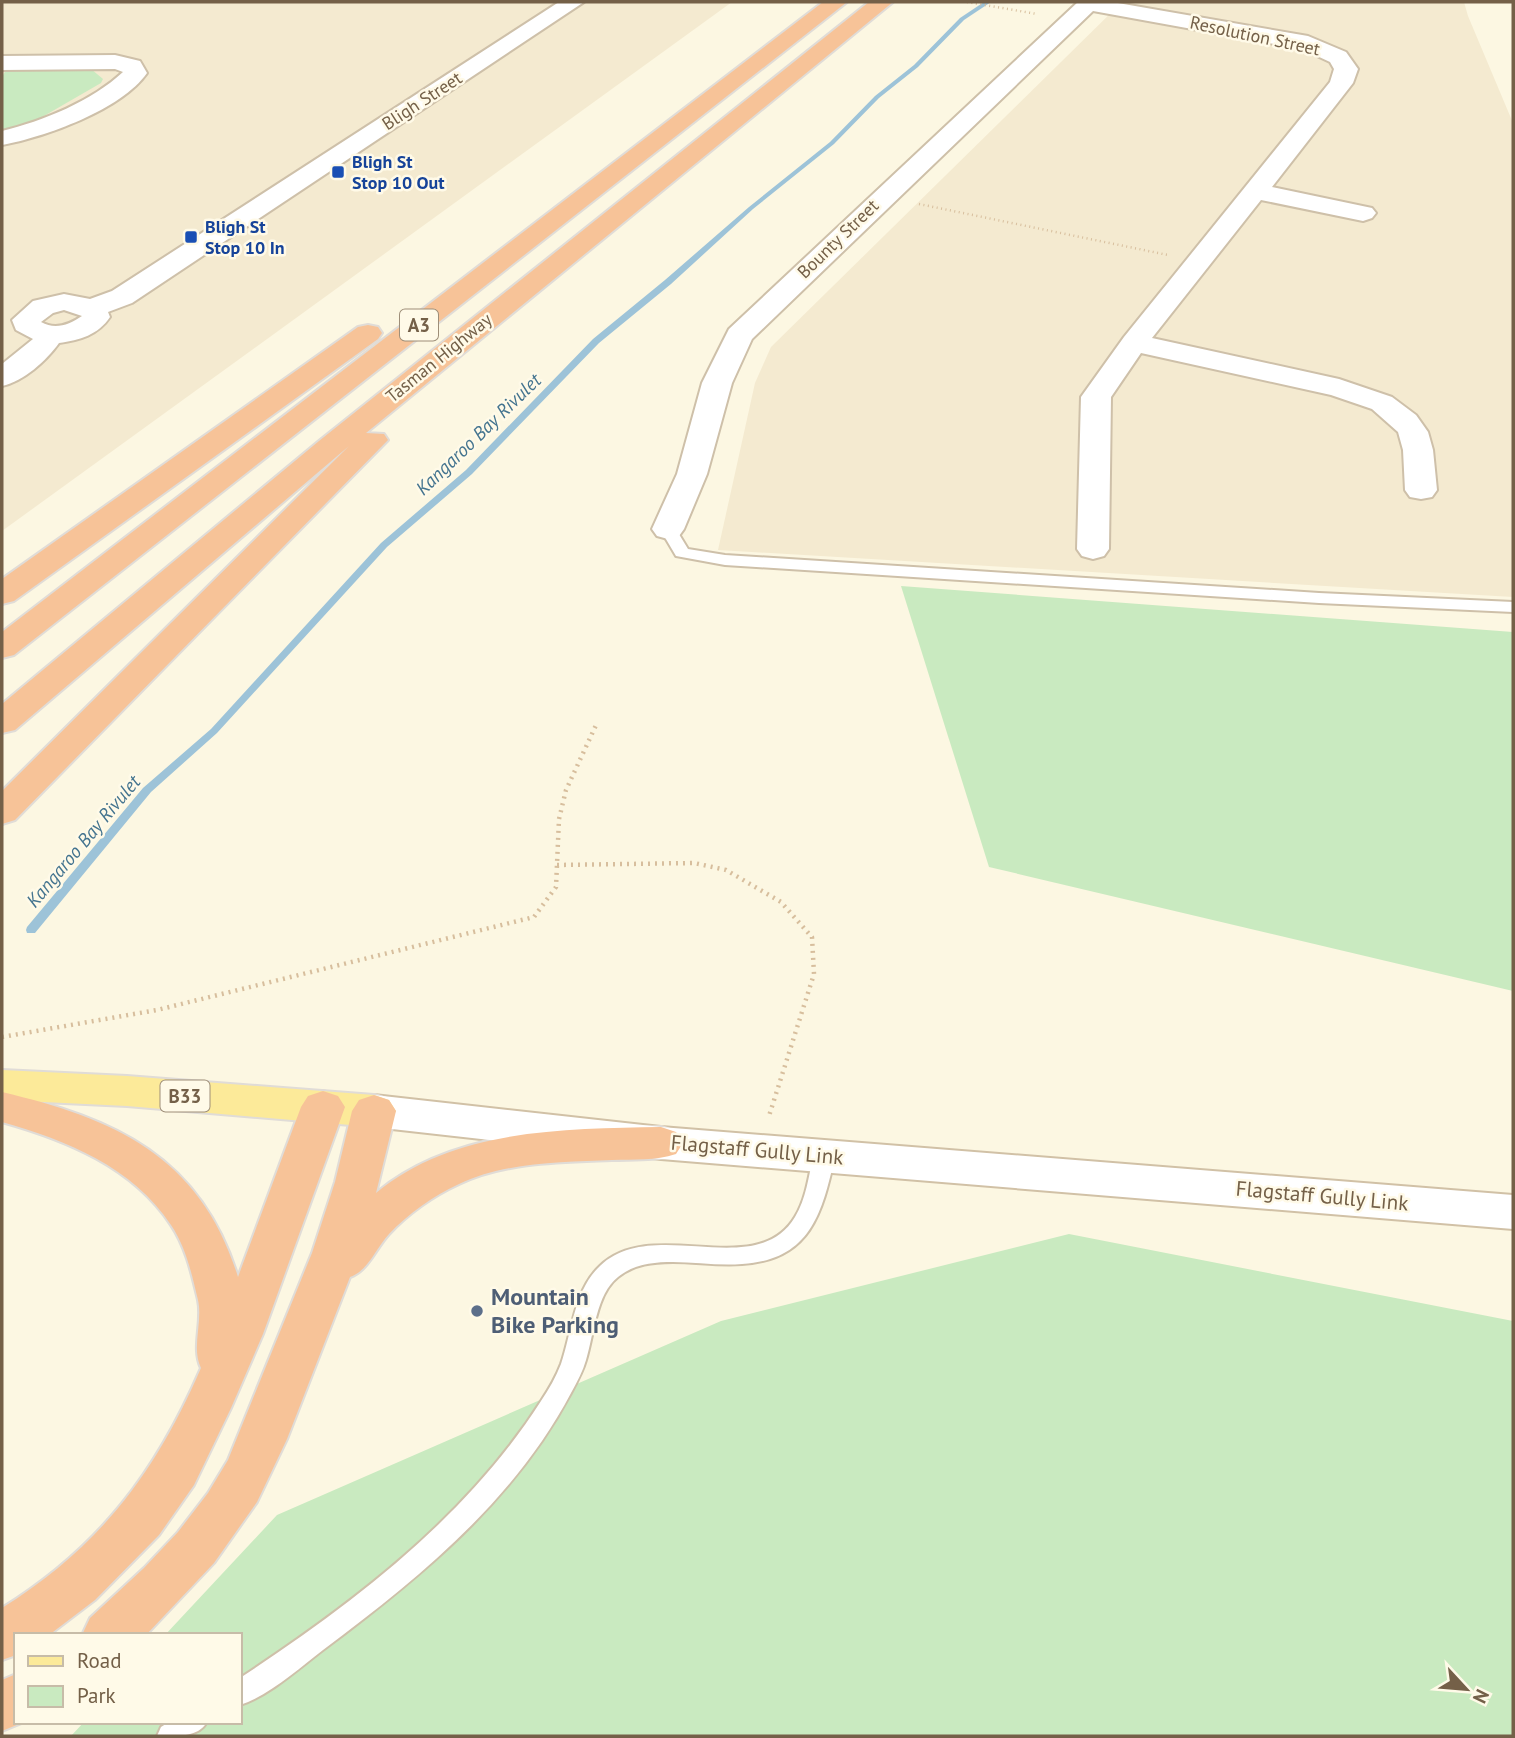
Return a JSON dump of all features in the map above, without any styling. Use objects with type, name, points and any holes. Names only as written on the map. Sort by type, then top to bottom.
[{"type":"highway","name":"Tasman Highway","points":[[2,648],[836,2]]},
{"type":"highway","name":"Tasman Highway","points":[[2,722],[330,447],[882,2]]},
{"type":"highway","points":[[2,594],[808,23]]},
{"type":"highway","points":[[2,813],[390,423],[558,261]]},
{"type":"highway","points":[[2,1107],[51,1119],[119,1149],[152,1174],[184,1205],[203,1235],[215,1274],[224,1320],[219,1366],[201,1421]]},
{"type":"highway","points":[[2,1636],[74,1588],[117,1547],[177,1468],[237,1340],[294,1179],[323,1107]]},
{"type":"highway","points":[[111,1633],[185,1560],[239,1488],[257,1453],[302,1341],[363,1164],[374,1111]]},
{"type":"highway","points":[[302,1341],[338,1268],[356,1240],[390,1203],[425,1180],[453,1168],[510,1152],[588,1144],[660,1143]]},
{"type":"main road","name":"Flagstaff Gully Link","points":[[2,1085],[127,1091],[374,1111]]},
{"type":"street","points":[[536,2],[568,5]]},
{"type":"street","name":"Resolution Street","points":[[1089,3],[1296,40],[1330,51],[1344,63],[1346,69],[1340,83],[1134,343],[1096,397],[1093,549]]},
{"type":"street","name":"Bounty Street","points":[[668,529],[692,474],[717,383],[732,347],[752,321],[1089,3]]},
{"type":"street","name":"Bligh Street","points":[[92,308],[122,297],[568,5]]},
{"type":"street","points":[[2,63],[142,63],[131,78],[61,119],[36,130],[2,138]]},
{"type":"street","points":[[1255,191],[1363,213]]},
{"type":"street","points":[[2,304],[34,311],[64,302],[92,308],[96,317],[85,328],[51,334],[29,328],[26,320],[34,311]]},
{"type":"street","points":[[2,377],[38,351],[51,334]]},
{"type":"street","points":[[1134,343],[1339,388],[1382,403],[1405,421],[1413,432],[1418,450],[1420,490]]},
{"type":"street","name":"Flagstaff Gully Link","points":[[374,1111],[660,1143],[1513,1212]]},
{"type":"lane","points":[[668,529],[682,553],[725,560],[1319,598],[1513,607]]},
{"type":"lane","points":[[242,1692],[365,1603],[471,1513],[527,1443],[571,1370],[592,1301],[607,1272],[627,1257],[646,1252],[745,1256],[768,1252],[789,1239],[803,1224],[824,1156]]},
{"type":"lane","points":[[172,1736],[190,1724]]},
{"type":"path","points":[[967,2],[1009,9]]},
{"type":"path","points":[[883,196],[1199,261]]},
{"type":"path","points":[[2,1037],[158,1010],[534,917],[556,887],[559,819],[566,790],[597,723]]},
{"type":"path","points":[[557,865],[694,863],[726,870],[781,902],[812,937],[814,974],[758,1150]]},
{"type":"shaded area","points":[[2,2],[732,2],[2,531]]},
{"type":"shaded area","points":[[1122,2],[1464,2],[1513,123],[1513,597],[718,550],[755,383],[771,347]]},
{"type":"green space","points":[[91,69],[103,79],[101,83],[37,120],[2,130],[2,77],[6,70]]},
{"type":"green space","points":[[901,586],[1513,632],[1513,991],[989,867]]},
{"type":"green space","points":[[1069,1234],[1513,1321],[1513,1736],[71,1736],[82,1724],[242,1724],[242,1633],[167,1633],[277,1515],[721,1321]]},
{"type":"waterway","name":"Kangaroo Bay Rivulet","points":[[31,930],[147,790],[214,731],[384,545],[469,472],[596,341],[668,282],[751,208],[832,143],[877,97],[916,66],[962,19],[988,2]]},
{"type":"place","name":"Bligh St Stop 10 Out","points":[[338,172]]},
{"type":"place","name":"Bligh St Stop 10 In","points":[[191,237]]},
{"type":"place","name":"Mountain Bike Parking","points":[[477,1311]]}]
